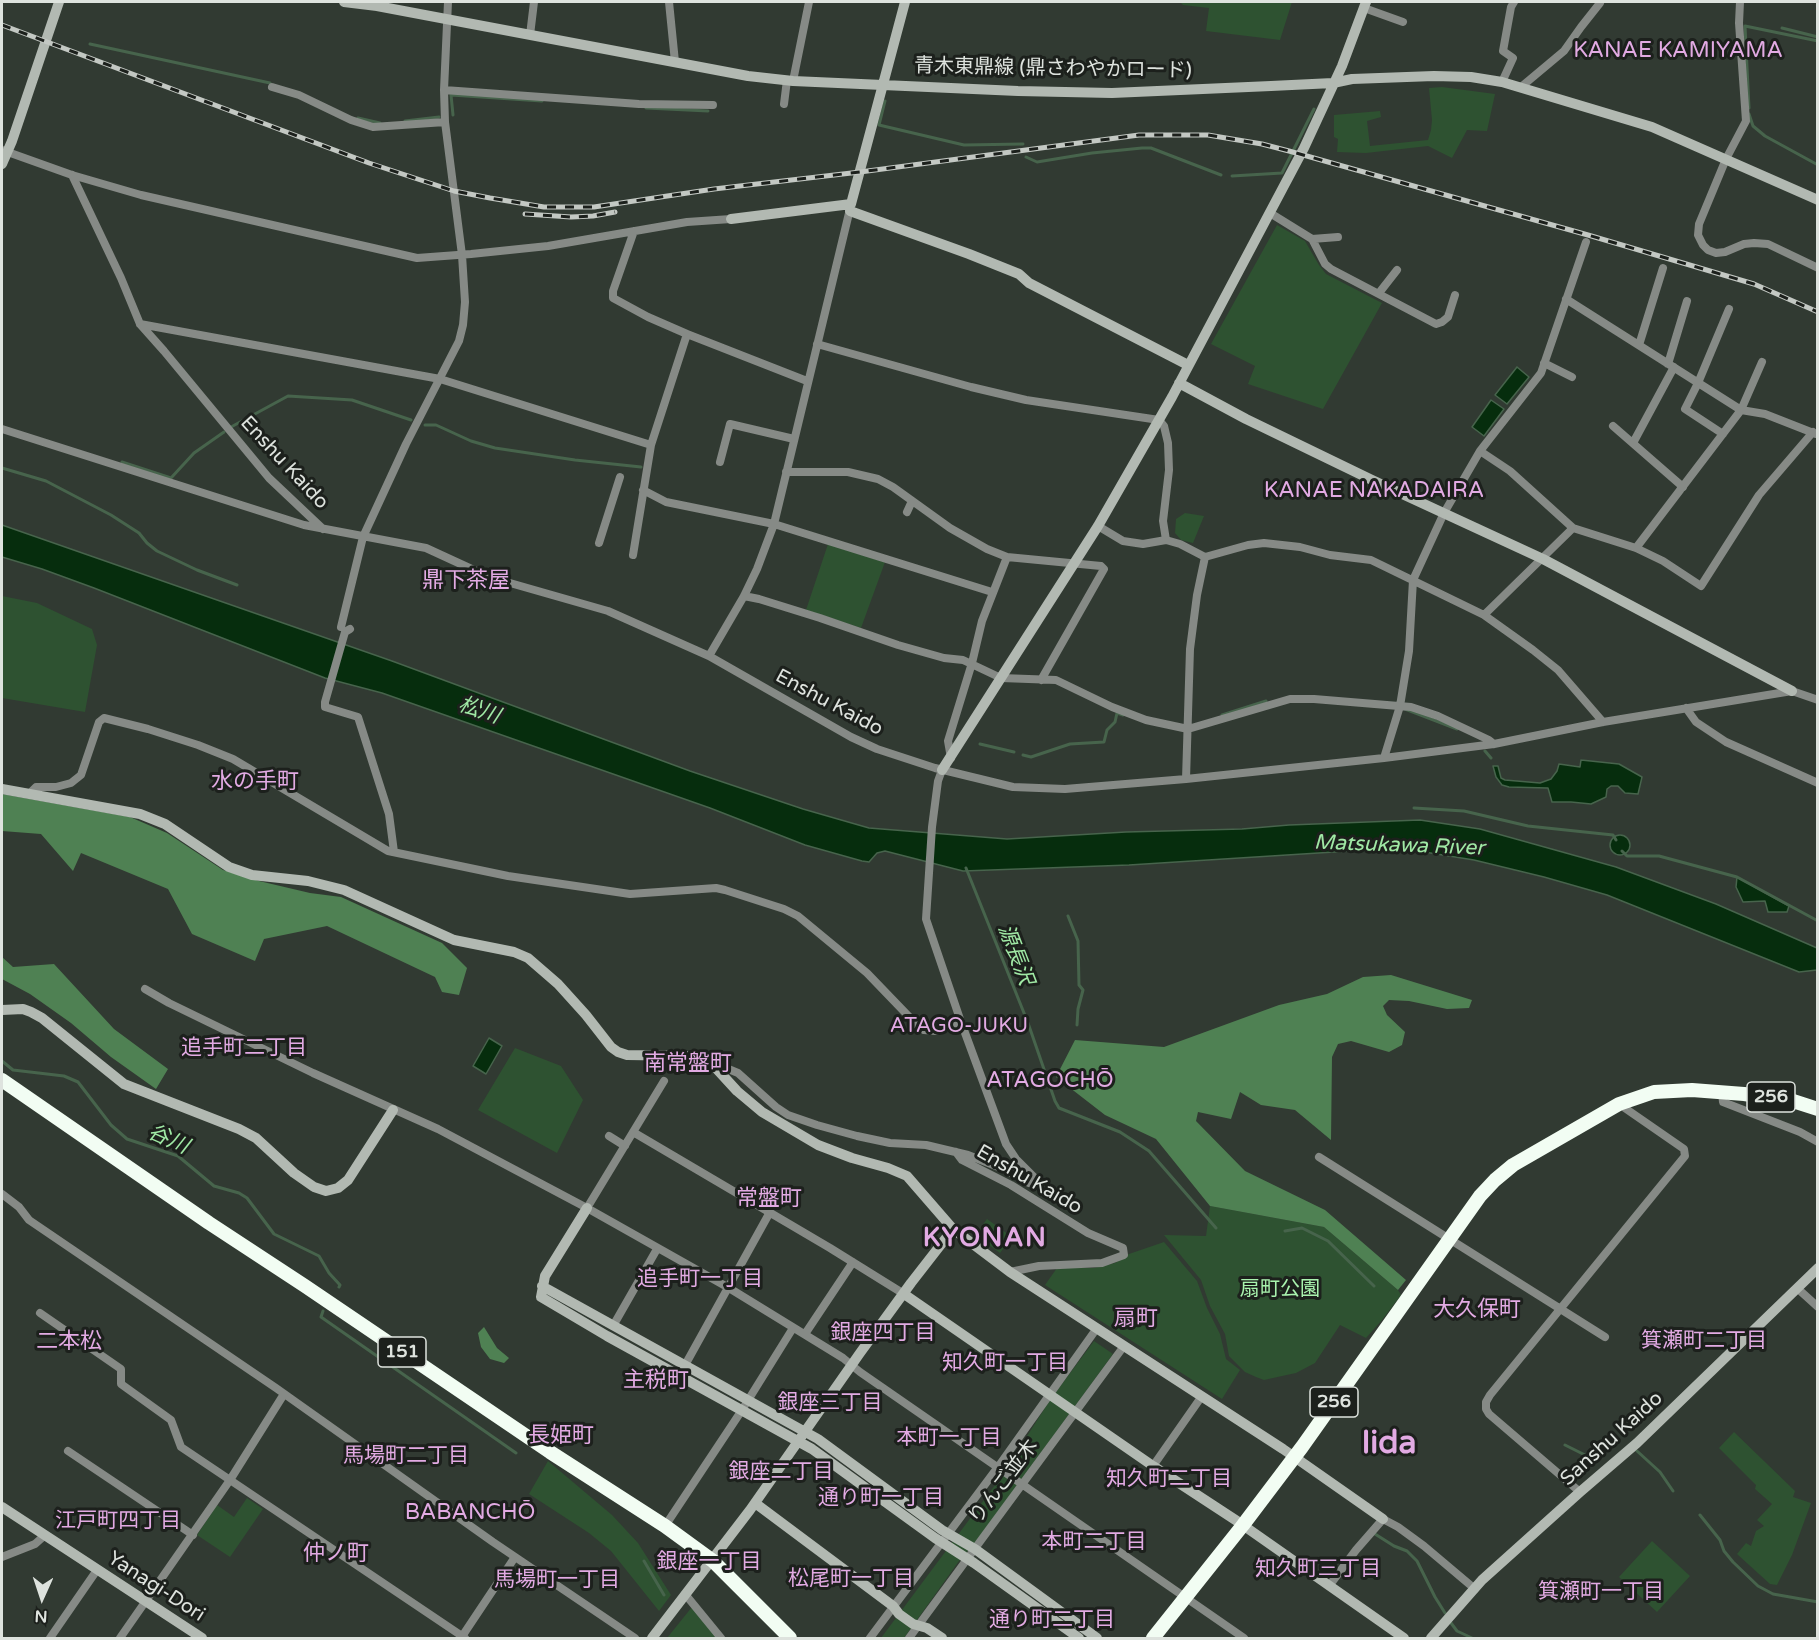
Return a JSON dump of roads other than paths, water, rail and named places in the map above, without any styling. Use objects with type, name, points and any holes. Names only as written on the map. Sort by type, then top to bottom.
[{"type":"highway","name":"151","points":[[2,1080],[209,1223],[665,1526],[713,1561],[790,1638]]},
{"type":"highway","name":"256","points":[[1153,1638],[1294,1457],[1480,1196],[1513,1165],[1615,1106],[1639,1096],[1662,1091],[1692,1090],[1771,1097],[1818,1109]]},
{"type":"street","points":[[2,164],[59,2]]},
{"type":"street","name":"青木東鼎線 (鼎さわやかロード)","points":[[344,2],[447,19],[748,76],[790,81],[1112,93],[1333,83],[1352,79],[1471,77],[1521,87],[1652,127],[1818,200]]},
{"type":"street","points":[[394,852],[389,814],[358,717],[325,707],[325,702],[345,629],[363,537],[406,444],[459,341],[463,325],[465,302],[462,255],[445,122],[448,2]]},
{"type":"street","points":[[530,35],[534,2]]},
{"type":"street","points":[[669,2],[675,62]]},
{"type":"street","points":[[784,104],[809,2]]},
{"type":"street","points":[[709,656],[744,596],[774,524],[850,207],[905,2]]},
{"type":"street","points":[[1502,82],[1513,58],[1503,51],[1511,7],[1514,2]]},
{"type":"street","points":[[1740,2],[1739,23],[1746,121],[1726,159],[1699,224],[1698,235],[1703,245],[1716,253],[1725,252],[1744,244],[1768,244],[1818,268]]},
{"type":"street","points":[[1521,87],[1564,51],[1600,3]]},
{"type":"street","points":[[1403,22],[1365,5],[1342,66],[1304,148],[1159,420],[1098,526],[942,770],[1012,787],[1047,789],[1186,779],[1494,744],[1603,722],[1792,690]]},
{"type":"street","points":[[272,87],[299,95],[351,120],[373,127],[445,122]]},
{"type":"street","points":[[444,90],[639,104],[713,105]]},
{"type":"street","points":[[5,151],[72,175],[141,195],[417,258],[548,246],[687,222],[850,207],[1019,274],[1029,283],[1188,365]]},
{"type":"street","name":"Enshu Kaido","points":[[72,175],[121,278],[140,324],[269,478],[324,530],[426,548],[489,577],[609,611],[709,656],[851,737],[877,749],[942,770],[938,781],[932,827],[926,919],[1006,1144],[1037,1183],[1029,1183],[1006,1170],[956,1152]]},
{"type":"street","points":[[1270,213],[1312,238],[1325,264],[1331,269],[1436,324],[1448,317],[1455,295]]},
{"type":"street","points":[[634,231],[614,291],[614,298],[648,317],[687,334],[807,381]]},
{"type":"street","points":[[1312,238],[1338,237]]},
{"type":"street","points":[[1384,758],[1400,706],[1409,651],[1413,580],[1444,513],[1480,451],[1541,374],[1586,242]]},
{"type":"street","points":[[1639,345],[1663,268]]},
{"type":"street","points":[[1379,294],[1397,270]]},
{"type":"street","points":[[1480,451],[1510,471],[1573,528],[1636,548],[1663,561],[1701,586],[1759,495],[1815,433],[1764,414],[1741,410],[1566,299]]},
{"type":"street","points":[[1633,443],[1671,366],[1688,301]]},
{"type":"street","points":[[1723,434],[1685,409],[1729,309]]},
{"type":"street","points":[[140,324],[440,379],[651,445]]},
{"type":"street","points":[[633,555],[651,445],[687,334]]},
{"type":"street","points":[[816,344],[905,370],[1016,398],[1159,420],[1164,426],[1168,443],[1169,471],[1163,521],[1166,540]]},
{"type":"street","points":[[1636,548],[1741,410],[1762,362]]},
{"type":"street","points":[[1544,363],[1572,378]]},
{"type":"street","points":[[1179,383],[1246,419],[1543,558],[1792,690],[1818,700]]},
{"type":"street","points":[[720,462],[730,424],[794,439]]},
{"type":"street","points":[[1613,426],[1683,487]]},
{"type":"street","points":[[2,429],[324,530]]},
{"type":"street","points":[[786,472],[848,472],[878,479],[950,528],[987,549],[1007,556],[1101,566],[1104,569],[1041,680]]},
{"type":"street","points":[[598,543],[620,477]]},
{"type":"street","points":[[643,490],[666,502],[774,524],[992,592]]},
{"type":"street","points":[[907,512],[912,501]]},
{"type":"street","points":[[1098,526],[1123,541],[1143,544],[1166,540],[1180,544],[1205,557],[1248,545],[1276,543],[1330,555],[1371,560],[1484,615],[1558,670],[1603,722]]},
{"type":"street","points":[[1484,615],[1573,528]]},
{"type":"street","points":[[951,758],[948,741],[972,663],[982,621],[1007,556]]},
{"type":"street","points":[[1186,779],[1190,649],[1205,557]]},
{"type":"street","points":[[744,596],[820,618],[898,645],[944,658],[963,660],[1001,678],[1056,680],[1112,707],[1146,720],[1188,729],[1295,698],[1411,707],[1438,716],[1494,744]]},
{"type":"street","points":[[1686,708],[1696,722],[1726,742],[1818,783]]},
{"type":"street","points":[[30,793],[36,787],[56,787],[70,783],[81,775],[99,722],[104,718],[148,729],[233,759],[388,851],[508,876],[630,894],[716,888],[784,909],[798,916],[867,973],[919,1027],[936,1031],[961,1022]]},
{"type":"street","points":[[2,789],[140,814],[165,824],[229,867],[252,875],[308,881],[344,890],[454,940],[514,952],[528,958],[558,984],[586,1015],[610,1047],[618,1052],[627,1055],[688,1056],[702,1059],[714,1067],[736,1091],[762,1112],[818,1145],[907,1176],[953,1229],[1010,1272],[1202,1396],[1398,1527],[1475,1589]]},
{"type":"street","points":[[145,989],[169,1003],[393,1110],[438,1129],[587,1208],[729,1288],[853,1365],[1244,1638]]},
{"type":"street","points":[[2,1010],[23,1009],[31,1012],[42,1018],[124,1084],[239,1129],[256,1138],[314,1188],[326,1191],[338,1188],[348,1180],[393,1110]]},
{"type":"street","points":[[714,1067],[726,1068],[738,1073],[788,1115],[857,1136],[890,1143],[926,1145],[956,1152]]},
{"type":"street","points":[[542,1292],[545,1276],[551,1265],[664,1081]]},
{"type":"street","points":[[1722,1092],[1723,1102],[1800,1132],[1818,1143]]},
{"type":"street","points":[[1580,1492],[1489,1414],[1486,1402],[1685,1156],[1684,1149],[1615,1106]]},
{"type":"street","points":[[633,1132],[904,1294],[1153,1466],[1243,1525],[1404,1638]]},
{"type":"street","points":[[609,1136],[625,1146]]},
{"type":"street","name":"Enshu Kaido","points":[[956,1152],[962,1160],[1011,1185],[1088,1233],[1123,1248],[1124,1255],[1102,1263],[1039,1266],[1010,1272]]},
{"type":"street","points":[[1318,1157],[1605,1336]]},
{"type":"street","points":[[2,1194],[19,1207],[29,1220],[96,1264],[493,1542],[635,1638]]},
{"type":"street","points":[[682,1371],[770,1212]]},
{"type":"street","points":[[656,1637],[664,1622],[713,1561],[953,1229]]},
{"type":"street","points":[[613,1326],[657,1249]]},
{"type":"street","points":[[805,1334],[853,1262]]},
{"type":"street","name":"Sanshu Kaido","points":[[1431,1638],[1482,1580],[1658,1424],[1818,1268]]},
{"type":"street","points":[[1797,1288],[1818,1307]]},
{"type":"street","points":[[542,1292],[613,1326],[682,1371]]},
{"type":"street","points":[[542,1292],[803,1437],[818,1439],[968,1558],[1079,1638]]},
{"type":"street","points":[[40,1313],[121,1369],[121,1384],[171,1420],[181,1447],[463,1638],[515,1557]]},
{"type":"street","points":[[665,1526],[794,1328]]},
{"type":"street","name":"りんご並木","points":[[870,1638],[998,1467],[1097,1328]]},
{"type":"street","name":"りんご並木","points":[[909,1638],[1124,1346]]},
{"type":"street","points":[[120,1638],[230,1480],[284,1394]]},
{"type":"street","points":[[1153,1466],[1202,1396]]},
{"type":"street","points":[[68,1452],[193,1535]]},
{"type":"street","points":[[755,1503],[893,1606],[899,1614],[913,1624],[927,1628],[942,1638]]},
{"type":"street","name":"Yanagi-Dori","points":[[2,1507],[201,1638]]},
{"type":"street","points":[[1329,1586],[1383,1519]]},
{"type":"street","points":[[2,1557],[35,1544],[44,1536]]},
{"type":"street","points":[[945,1538],[975,1549],[1097,1638]]},
{"type":"street","points":[[50,1638],[96,1570]]},
{"type":"street","points":[[683,1597],[721,1638]]},
{"type":"water","points":[[1517,367],[1529,377],[1507,404],[1495,395]]},
{"type":"water","points":[[1491,400],[1504,409],[1484,436],[1472,427]]},
{"type":"water","points":[[2,525],[392,661],[690,771],[803,809],[869,828],[1007,839],[1420,820],[1480,829],[1616,867],[1716,904],[1817,948],[1817,970],[1799,972],[1607,895],[1474,860],[1418,851],[1350,851],[1129,865],[963,871],[885,851],[877,853],[869,862],[862,861],[805,845],[710,808],[382,693],[325,678],[94,588],[2,557]]},
{"type":"water","points":[[1581,760],[1619,764],[1642,777],[1638,794],[1625,793],[1618,786],[1611,786],[1607,789],[1606,797],[1591,804],[1552,802],[1548,788],[1502,785],[1496,777],[1493,766],[1498,766],[1501,778],[1505,780],[1540,783],[1551,779],[1559,764],[1580,767]]},
{"type":"water","points":[[1620,835],[1627,838],[1630,845],[1627,852],[1620,855],[1613,852],[1610,845],[1613,838]]},
{"type":"water","points":[[1737,877],[1789,906],[1787,912],[1768,912],[1765,901],[1743,902],[1736,887]]},
{"type":"water","points":[[489,1038],[502,1046],[486,1074],[473,1066]]},
{"type":"waterway","points":[[1749,108],[1745,26],[1818,41]]},
{"type":"waterway","points":[[1782,28],[1818,37]]},
{"type":"waterway","points":[[90,44],[270,83]]},
{"type":"waterway","points":[[453,115],[451,95],[542,101]]},
{"type":"waterway","points":[[885,101],[879,125],[964,145],[1023,144]]},
{"type":"waterway","points":[[646,108],[708,111]]},
{"type":"waterway","points":[[1232,176],[1282,173],[1314,109]]},
{"type":"waterway","points":[[1749,114],[1753,126],[1765,136],[1818,165]]},
{"type":"waterway","points":[[405,121],[439,117]]},
{"type":"waterway","points":[[358,118],[380,123]]},
{"type":"waterway","points":[[1026,157],[1037,162],[1092,153],[1151,148],[1221,175]]},
{"type":"waterway","points":[[231,427],[288,396],[352,400],[411,420]]},
{"type":"waterway","points":[[425,425],[436,425],[471,441],[495,448],[641,467]]},
{"type":"waterway","points":[[122,462],[171,478],[194,453],[224,432]]},
{"type":"waterway","points":[[2,468],[46,481],[111,515],[139,533],[157,551],[197,570],[237,585]]},
{"type":"waterway","points":[[1222,715],[1266,701]]},
{"type":"waterway","points":[[1405,709],[1457,729]]},
{"type":"waterway","points":[[1023,755],[1031,757],[1070,744],[1104,742],[1107,730],[1115,722],[1117,713],[1123,715]]},
{"type":"waterway","points":[[980,744],[1014,752]]},
{"type":"waterway","points":[[1485,751],[1491,758]]},
{"type":"waterway","points":[[1414,808],[1464,811],[1528,826],[1613,835],[1616,840]]},
{"type":"waterway","points":[[1622,851],[1627,856],[1659,856],[1737,877],[1818,921]]},
{"type":"waterway","name":"源長沢","points":[[966,868],[1028,1023],[1059,1108],[1120,1132],[1149,1151],[1216,1228]]},
{"type":"waterway","points":[[1068,916],[1078,941],[1079,985],[1083,990],[1077,1025]]},
{"type":"waterway","name":"谷川","points":[[2,1061],[13,1070],[64,1076],[78,1082],[111,1125],[127,1139],[178,1156],[214,1186],[239,1193],[247,1198],[274,1234],[319,1256],[329,1273],[340,1285],[339,1287]]},
{"type":"waterway","name":"源長沢","points":[[1285,1231],[1302,1228],[1328,1241],[1374,1286]]},
{"type":"waterway","name":"谷川","points":[[323,1311],[321,1317],[516,1453]]},
{"type":"waterway","name":"源長沢","points":[[1565,1445],[1593,1459],[1610,1447]]},
{"type":"waterway","name":"源長沢","points":[[1637,1451],[1660,1472],[1673,1491]]},
{"type":"waterway","name":"源長沢","points":[[1700,1515],[1720,1540],[1724,1551],[1758,1586],[1773,1594],[1818,1602]]},
{"type":"waterway","points":[[1375,1534],[1407,1551],[1417,1561],[1445,1613]]},
{"type":"waterway","name":"谷川","points":[[644,1561],[664,1595]]},
{"type":"waterway","points":[[1451,1623],[1457,1631],[1472,1638]]},
{"type":"railway","points":[[2,25],[369,163],[454,191],[544,207],[594,207],[714,189],[1139,135],[1208,135],[1289,151],[1588,235],[1754,284],[1818,312]]},
{"type":"railway","points":[[525,214],[571,217],[615,212]]},
{"type":"district","name":"KANAE KAMIYAMA","points":[[1678,51]]},
{"type":"district","name":"KANAE NAKADAIRA","points":[[1374,491]]},
{"type":"district","name":"鼎下茶屋","points":[[466,581]]},
{"type":"district","name":"水の手町","points":[[255,782]]},
{"type":"district","name":"ATAGO-JUKU","points":[[959,1026]]},
{"type":"district","name":"追手町二丁目","points":[[244,1048]]},
{"type":"district","name":"南常盤町","points":[[688,1064]]},
{"type":"district","name":"ATAGOCHŌ","points":[[1050,1081]]},
{"type":"district","name":"常盤町","points":[[769,1199]]},
{"type":"district","name":"KYONAN","points":[[985,1239]]},
{"type":"district","name":"追手町一丁目","points":[[700,1279]]},
{"type":"district","name":"大久保町","points":[[1477,1310]]},
{"type":"district","name":"扇町","points":[[1136,1319]]},
{"type":"district","name":"銀座四丁目","points":[[883,1333]]},
{"type":"district","name":"箕瀬町二丁目","points":[[1704,1341]]},
{"type":"district","name":"二本松","points":[[69,1342]]},
{"type":"district","name":"知久町一丁目","points":[[1005,1363]]},
{"type":"district","name":"主税町","points":[[656,1381]]},
{"type":"district","name":"銀座三丁目","points":[[830,1403]]},
{"type":"district","name":"長姫町","points":[[561,1436]]},
{"type":"district","name":"本町一丁目","points":[[949,1438]]},
{"type":"district","name":"Iida","points":[[1389,1445]]},
{"type":"district","name":"馬場町二丁目","points":[[406,1456]]},
{"type":"district","name":"銀座二丁目","points":[[781,1472]]},
{"type":"district","name":"知久町二丁目","points":[[1169,1479]]},
{"type":"district","name":"通り町一丁目","points":[[881,1498]]},
{"type":"district","name":"BABANCHŌ","points":[[470,1513]]},
{"type":"district","name":"江戸町四丁目","points":[[118,1521]]},
{"type":"district","name":"本町二丁目","points":[[1094,1542]]},
{"type":"district","name":"仲ノ町","points":[[336,1554]]},
{"type":"district","name":"銀座一丁目","points":[[709,1562]]},
{"type":"district","name":"知久町三丁目","points":[[1318,1569]]},
{"type":"district","name":"松尾町一丁目","points":[[851,1579]]},
{"type":"district","name":"馬場町一丁目","points":[[557,1580]]},
{"type":"district","name":"箕瀬町一丁目","points":[[1601,1592]]},
{"type":"district","name":"通り町二丁目","points":[[1052,1620]]},
{"type":"water label","name":"松川","points":[[479,711]]},
{"type":"water label","name":"Matsukawa River","points":[[1399,846]]},
{"type":"park label","name":"扇町公園","points":[[1280,1290]]}]
